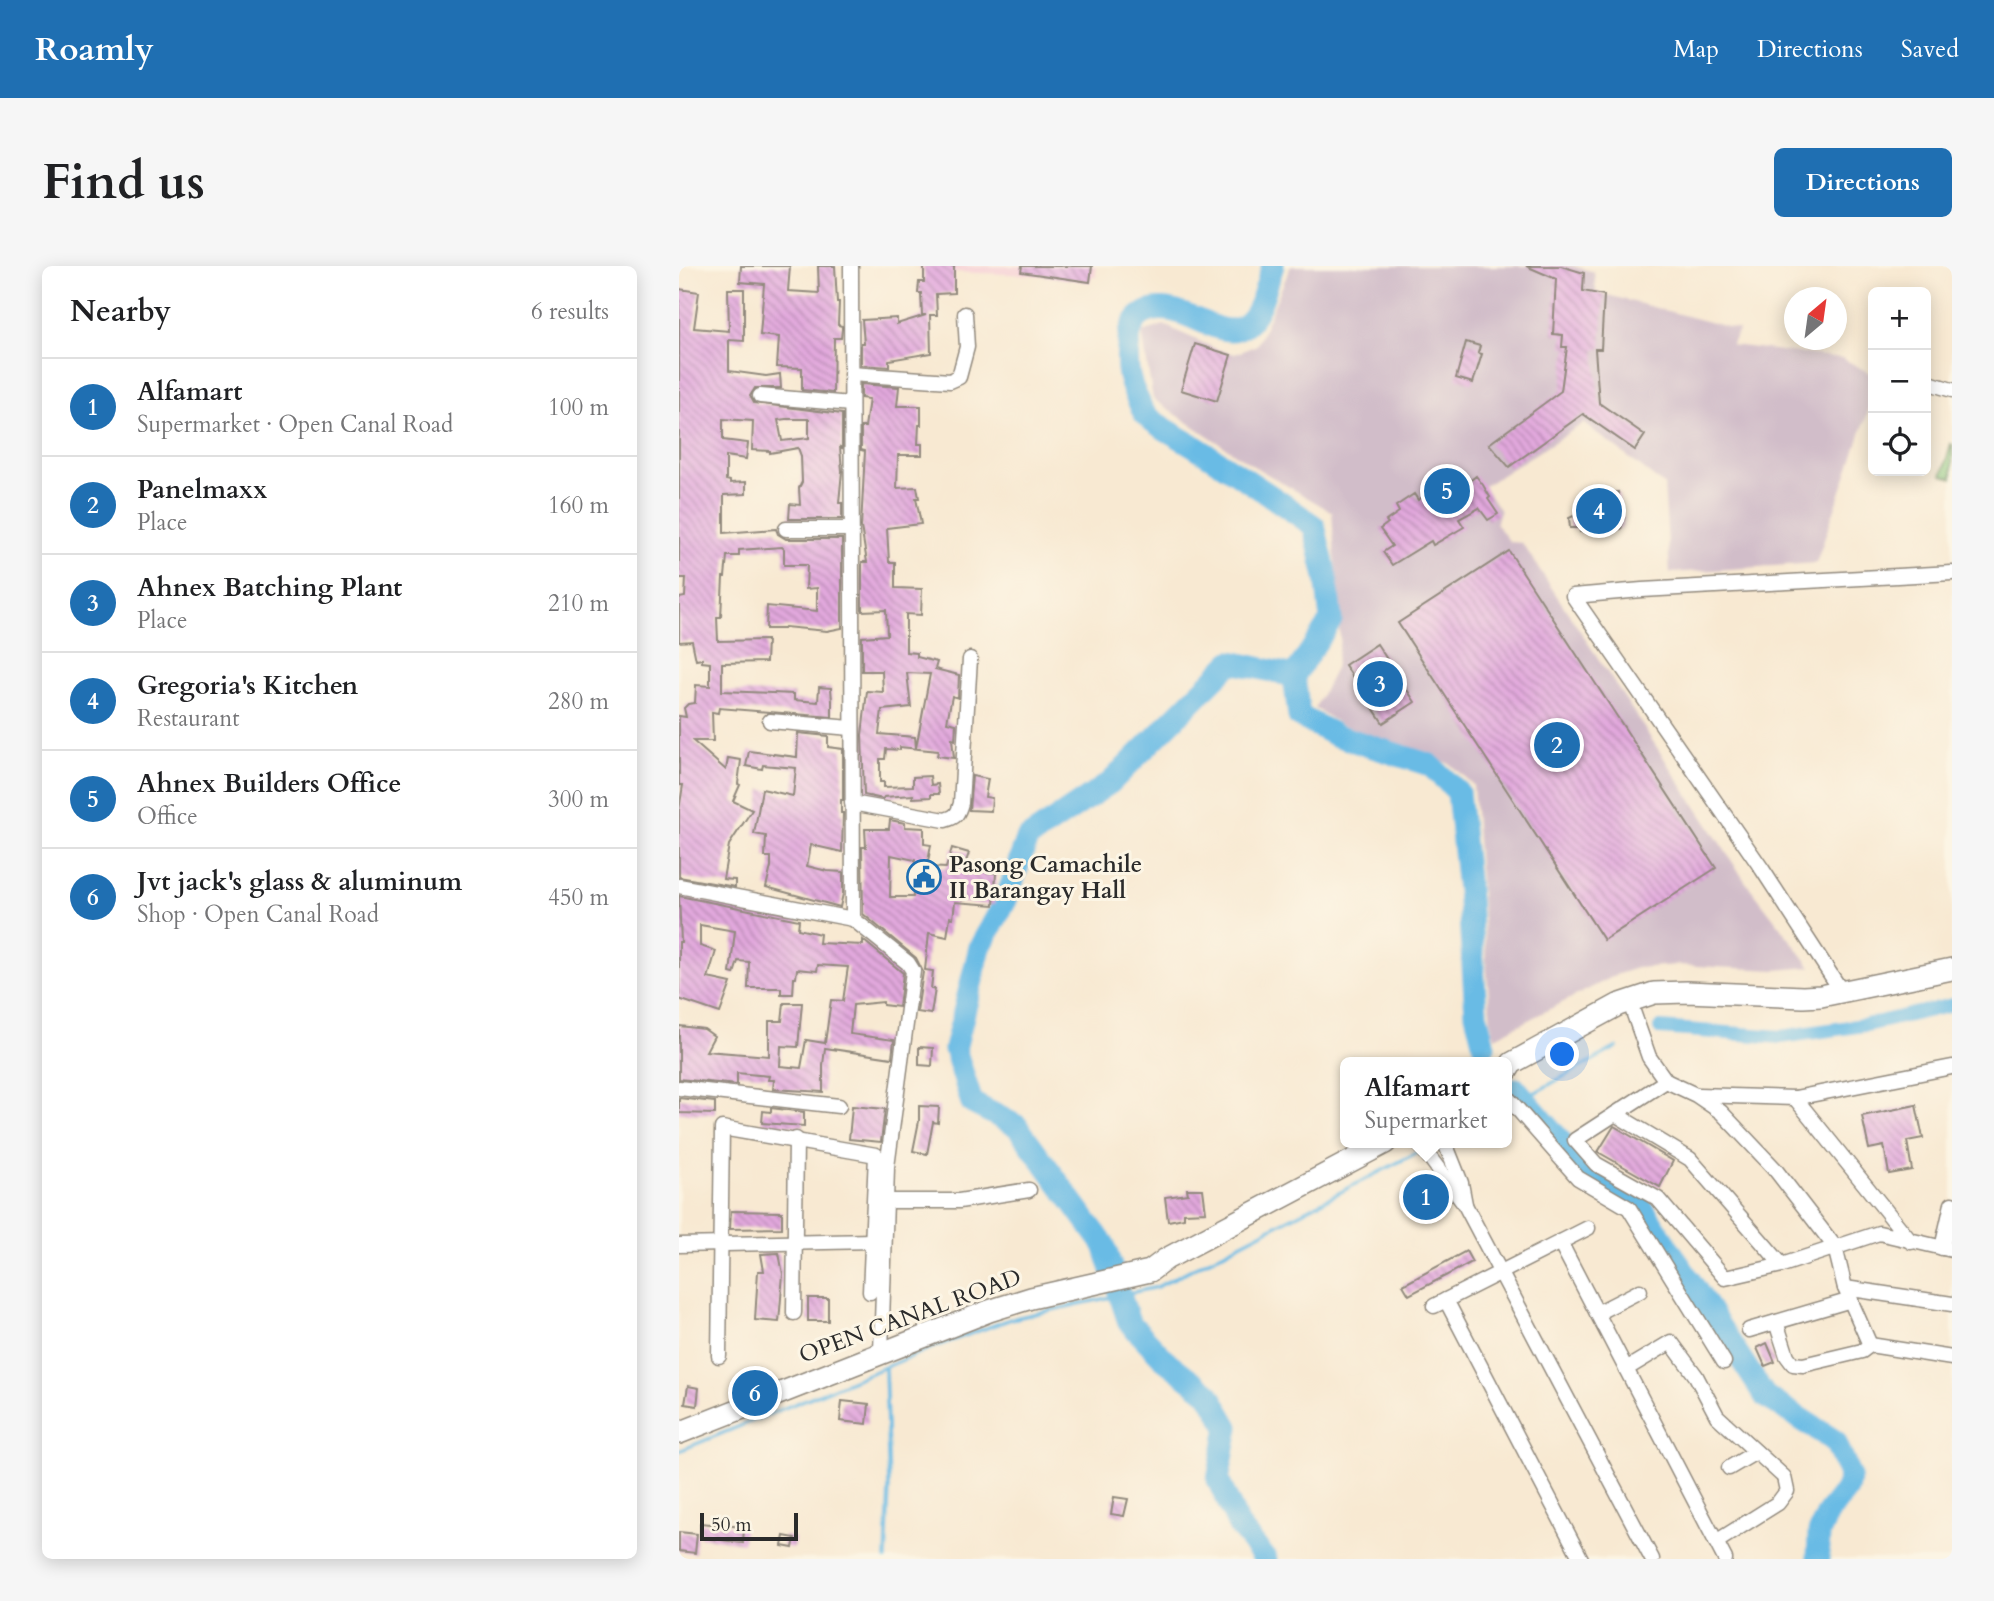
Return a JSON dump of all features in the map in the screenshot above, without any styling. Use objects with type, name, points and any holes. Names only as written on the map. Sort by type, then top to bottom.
[{"type":"main road","points":[[1512,1063],[1629,1000],[1670,992],[1804,997],[1842,992],[1952,969]]},
{"type":"main road","name":"OPEN CANAL ROAD","points":[[679,1433],[881,1352],[1008,1305],[1150,1270],[1376,1148]]},
{"type":"street","points":[[851,266],[853,919]]},
{"type":"street","points":[[851,374],[950,381],[959,377],[967,346],[965,314]]},
{"type":"street","points":[[1931,384],[1952,390]]},
{"type":"street","points":[[759,396],[851,404]]},
{"type":"street","points":[[786,529],[851,529]]},
{"type":"street","points":[[1842,992],[1762,869],[1573,596],[1952,573]]},
{"type":"street","points":[[852,803],[946,820],[959,812],[970,659]]},
{"type":"street","points":[[770,721],[851,728]]},
{"type":"street","points":[[679,886],[853,919],[900,954],[913,971],[887,1167],[881,1352]]},
{"type":"street","points":[[1629,1000],[1649,1057],[1666,1081],[1696,1095],[1721,1112],[1774,1168],[1835,1247],[1848,1294],[1870,1345]]},
{"type":"street","points":[[1696,1095],[1795,1098],[1952,1067]]},
{"type":"street","points":[[1666,1081],[1575,1140],[1596,1164],[1658,1199],[1725,1278],[1782,1265],[1879,1233],[1947,1249],[1952,1203]]},
{"type":"street","points":[[679,1088],[839,1106]]},
{"type":"street","points":[[1795,1098],[1911,1242]]},
{"type":"street","points":[[1512,1102],[1578,1178],[1629,1208],[1724,1362]]},
{"type":"street","points":[[1615,1114],[1690,1159],[1782,1265]]},
{"type":"street","points":[[719,1356],[722,1128],[876,1155],[870,1292]]},
{"type":"street","points":[[794,1313],[796,1139]]},
{"type":"street","points":[[1422,1148],[1465,1205],[1652,1559]]},
{"type":"street","points":[[1448,1148],[1461,1183],[1465,1205]]},
{"type":"street","points":[[886,1201],[959,1202],[1030,1190]]},
{"type":"street","points":[[1581,1559],[1440,1303],[1588,1228]]},
{"type":"street","points":[[679,1245],[873,1241]]},
{"type":"street","points":[[1560,1242],[1725,1559]]},
{"type":"street","points":[[1597,1313],[1640,1291]]},
{"type":"street","points":[[1749,1330],[1848,1294],[1952,1304]]},
{"type":"street","points":[[1776,1322],[1787,1356],[1793,1364],[1803,1365],[1862,1351],[1870,1345],[1952,1358]]},
{"type":"street","points":[[1626,1369],[1671,1342],[1696,1376],[1717,1416],[1784,1477],[1787,1491],[1777,1503],[1716,1542]]},
{"type":"street","points":[[1729,1468],[1756,1452]]},
{"type":"shaded area","points":[[919,266],[1096,266],[1096,277],[919,271]]},
{"type":"shaded area","points":[[1291,266],[1573,266],[1594,272],[1596,292],[1739,330],[1731,345],[1842,358],[1868,372],[1868,412],[1816,563],[1670,573],[1664,485],[1584,423],[1484,486],[1500,511],[1496,524],[1510,542],[1522,543],[1745,881],[1811,967],[1775,970],[1677,965],[1637,968],[1618,974],[1495,1037],[1491,1024],[1473,785],[1450,764],[1340,724],[1315,708],[1335,669],[1340,639],[1332,512],[1255,467],[1153,399],[1142,332],[1164,325],[1214,348],[1235,354],[1257,345]]},
{"type":"green space","points":[[1952,445],[1952,478],[1942,475]]},
{"type":"building","points":[[741,266],[790,266],[788,291],[819,293],[818,266],[835,266],[839,302],[838,325],[842,326],[842,329],[841,338],[834,338],[833,393],[802,390],[802,368],[777,367],[779,337],[760,335],[764,284],[740,282]]},
{"type":"building","points":[[924,266],[954,266],[954,293],[936,294],[937,315],[930,315],[931,353],[889,360],[889,367],[861,365],[861,343],[864,343],[862,320],[897,318],[897,324],[926,315],[922,315],[921,293],[918,293],[919,282],[924,282]]},
{"type":"building","points":[[1022,266],[1092,266],[1090,282],[1021,272]]},
{"type":"building","points":[[1526,266],[1561,266],[1584,273],[1583,291],[1604,295],[1601,349],[1595,349],[1599,403],[1645,435],[1635,450],[1583,414],[1509,467],[1489,444],[1561,391],[1567,347],[1562,347],[1563,335],[1553,334],[1556,279]]},
{"type":"building","points":[[679,289],[699,292],[694,328],[729,331],[728,289],[744,289],[744,341],[729,340],[729,371],[766,376],[780,374],[781,388],[755,388],[750,396],[754,403],[842,414],[839,503],[842,503],[842,519],[789,519],[790,504],[800,505],[799,488],[802,482],[798,448],[770,453],[752,450],[753,421],[723,419],[723,440],[748,443],[746,459],[726,456],[726,480],[730,483],[746,482],[746,494],[724,495],[724,533],[776,529],[778,534],[786,539],[842,539],[842,628],[827,631],[785,627],[766,629],[767,606],[817,611],[817,588],[806,589],[807,565],[784,565],[782,547],[739,550],[739,556],[727,556],[721,617],[717,617],[718,641],[767,640],[766,662],[722,663],[722,691],[794,694],[794,700],[818,702],[819,687],[831,688],[832,701],[832,717],[719,708],[718,713],[712,712],[713,741],[693,741],[726,770],[728,758],[741,760],[740,785],[733,801],[752,810],[729,845],[723,879],[735,880],[735,887],[679,877],[679,810],[683,785],[679,785],[679,716],[686,717],[684,708],[695,703],[696,685],[710,686],[710,663],[702,662],[702,659],[696,660],[692,641],[679,642],[679,598],[685,597],[686,578],[679,578]],"holes":[[[809,419],[809,438],[782,441],[778,420]]]},
{"type":"building","points":[[1466,342],[1480,346],[1478,353],[1482,354],[1473,383],[1456,378]]},
{"type":"building","points":[[1195,344],[1231,355],[1217,401],[1181,390]]},
{"type":"building","points":[[861,384],[899,387],[897,406],[921,406],[918,444],[922,444],[922,455],[898,455],[897,488],[917,487],[919,498],[916,498],[921,524],[887,528],[889,562],[895,562],[895,588],[922,589],[921,615],[906,614],[906,652],[917,653],[917,657],[937,662],[935,669],[959,675],[958,698],[952,696],[947,722],[956,724],[955,740],[952,739],[954,758],[937,756],[938,751],[900,747],[900,750],[886,749],[885,759],[880,759],[880,782],[884,782],[884,787],[913,786],[913,777],[930,776],[931,785],[938,784],[939,794],[931,794],[931,797],[913,798],[913,795],[883,799],[864,795],[862,735],[867,691],[883,692],[882,671],[862,671],[862,637],[887,635],[886,610],[862,611],[862,562],[867,562],[861,527],[865,451],[861,450],[861,427],[865,427],[869,399],[861,398]],"holes":[[[907,673],[930,674],[916,748],[915,737],[879,734],[882,710],[911,707]]]},
{"type":"building","points":[[1451,473],[1461,488],[1476,476],[1498,514],[1488,520],[1479,508],[1459,519],[1464,527],[1433,545],[1431,541],[1392,565],[1383,552],[1392,546],[1380,529],[1399,512],[1396,506],[1414,494],[1418,500],[1442,484],[1440,480]]},
{"type":"building","points":[[1618,492],[1624,518],[1621,529],[1580,532],[1579,528],[1570,528],[1569,518],[1578,514],[1577,510],[1591,509],[1590,496]]},
{"type":"building","points":[[1509,551],[1716,868],[1604,940],[1398,623]]},
{"type":"building","points":[[1377,644],[1415,702],[1383,723],[1345,665]]},
{"type":"building","points":[[798,733],[828,736],[828,747],[843,749],[842,852],[811,845],[807,866],[843,872],[840,907],[766,887],[771,857],[765,857],[766,836],[754,834],[762,789],[793,796],[796,768],[763,765],[762,769],[746,766],[749,751],[797,757]]},
{"type":"building","points":[[972,776],[988,779],[985,797],[992,798],[991,811],[969,810]]},
{"type":"building","points":[[890,820],[905,823],[905,827],[924,828],[924,844],[931,845],[927,867],[946,868],[952,848],[969,853],[963,870],[996,873],[994,905],[955,902],[947,937],[929,933],[925,970],[933,971],[931,989],[935,989],[931,1014],[917,1012],[923,972],[916,958],[863,914],[862,847],[866,847],[865,829],[889,829]],"holes":[[[891,855],[915,860],[913,897],[890,897]]]},
{"type":"building","points":[[679,896],[799,920],[798,929],[820,934],[819,943],[863,945],[863,940],[903,973],[899,1007],[883,1005],[883,1002],[853,1005],[850,1034],[894,1040],[892,1058],[825,1048],[823,1092],[773,1089],[774,1080],[768,1080],[769,1076],[737,1073],[737,1085],[679,1079],[679,1026],[704,1029],[714,1036],[706,1051],[769,1056],[769,1021],[782,1021],[784,1003],[802,1003],[798,1047],[781,1046],[780,1066],[801,1068],[806,1040],[825,1043],[831,1000],[843,1001],[848,967],[818,965],[817,971],[797,969],[793,994],[781,994],[781,988],[748,988],[749,962],[738,961],[734,974],[730,973],[735,931],[700,925],[700,946],[716,951],[708,978],[731,983],[720,1013],[679,999]]},
{"type":"building","points":[[919,1047],[933,1048],[932,1066],[919,1065]]},
{"type":"building","points":[[679,1098],[715,1102],[715,1114],[679,1113]]},
{"type":"building","points":[[1916,1105],[1923,1138],[1907,1141],[1912,1170],[1889,1174],[1884,1146],[1869,1149],[1862,1116]]},
{"type":"building","points":[[852,1106],[885,1109],[881,1142],[849,1139]]},
{"type":"building","points":[[919,1106],[939,1107],[938,1123],[933,1122],[927,1154],[913,1151]]},
{"type":"building","points":[[771,1108],[804,1112],[804,1126],[762,1123],[763,1111],[771,1112]]},
{"type":"building","points":[[1614,1126],[1673,1161],[1660,1187],[1598,1152]]},
{"type":"building","points":[[1433,1181],[1442,1199],[1420,1211],[1411,1194]]},
{"type":"building","points":[[1187,1189],[1203,1189],[1206,1212],[1184,1213],[1184,1218],[1168,1221],[1165,1197],[1188,1194]]},
{"type":"building","points":[[731,1211],[782,1212],[782,1228],[730,1229]]},
{"type":"building","points":[[1466,1251],[1472,1262],[1409,1295],[1403,1285]]},
{"type":"building","points":[[779,1253],[783,1274],[779,1322],[755,1320],[758,1271],[764,1271],[761,1254]]},
{"type":"building","points":[[808,1298],[828,1298],[828,1321],[808,1321]]},
{"type":"building","points":[[1767,1343],[1775,1362],[1765,1366],[1757,1348]]},
{"type":"building","points":[[688,1386],[699,1388],[697,1406],[685,1404]]},
{"type":"building","points":[[842,1401],[869,1404],[867,1424],[840,1421]]},
{"type":"building","points":[[1114,1497],[1128,1499],[1124,1516],[1111,1514]]},
{"type":"building","points":[[700,1523],[744,1527],[743,1543],[700,1537]]},
{"type":"building","points":[[679,1532],[697,1534],[695,1553],[679,1551]]},
{"type":"building","points":[[784,1536],[795,1538],[793,1548],[782,1546]]},
{"type":"waterway","points":[[1273,266],[1257,311],[1252,319],[1237,329],[1217,328],[1170,310],[1157,310],[1140,316],[1129,338],[1127,363],[1130,381],[1144,413],[1149,418],[1240,475],[1314,526],[1326,577],[1331,620],[1294,676],[1299,716],[1335,735],[1430,765],[1458,792],[1469,900],[1476,1014],[1484,1046]]},
{"type":"waterway","points":[[1113,1273],[1104,1245],[1017,1126],[972,1103],[955,1049],[980,947],[1006,900],[1027,839],[1110,783],[1231,662],[1294,676]]},
{"type":"waterway","points":[[1660,1028],[1781,1037],[1871,1024],[1952,1005]]},
{"type":"waterway","points":[[1518,1102],[1617,1047]]},
{"type":"waterway","points":[[1516,1089],[1583,1167],[1638,1201],[1765,1396],[1835,1441],[1850,1477],[1847,1489],[1828,1513],[1819,1533],[1818,1559]]},
{"type":"waterway","points":[[679,1451],[937,1346],[1011,1319],[1157,1287],[1420,1151]]},
{"type":"waterway","points":[[1117,1286],[1129,1322],[1166,1361],[1209,1394],[1228,1427],[1218,1480],[1239,1526],[1266,1559]]},
{"type":"waterway","points":[[885,1367],[889,1487],[886,1559]]},
{"type":"place","name":"Ahnex Builders Office","points":[[1447,491]]},
{"type":"place","name":"Gregoria's Kitchen","points":[[1599,511]]},
{"type":"place","name":"Ahnex Batching Plant","points":[[1380,684]]},
{"type":"place","name":"Panelmaxx","points":[[1557,745]]},
{"type":"place","name":"Pasong Camachile II Barangay Hall","points":[[924,877]]},
{"type":"place","name":"Alfamart","points":[[1426,1197]]},
{"type":"place","name":"Jvt jack's glass & aluminum","points":[[755,1393]]}]
